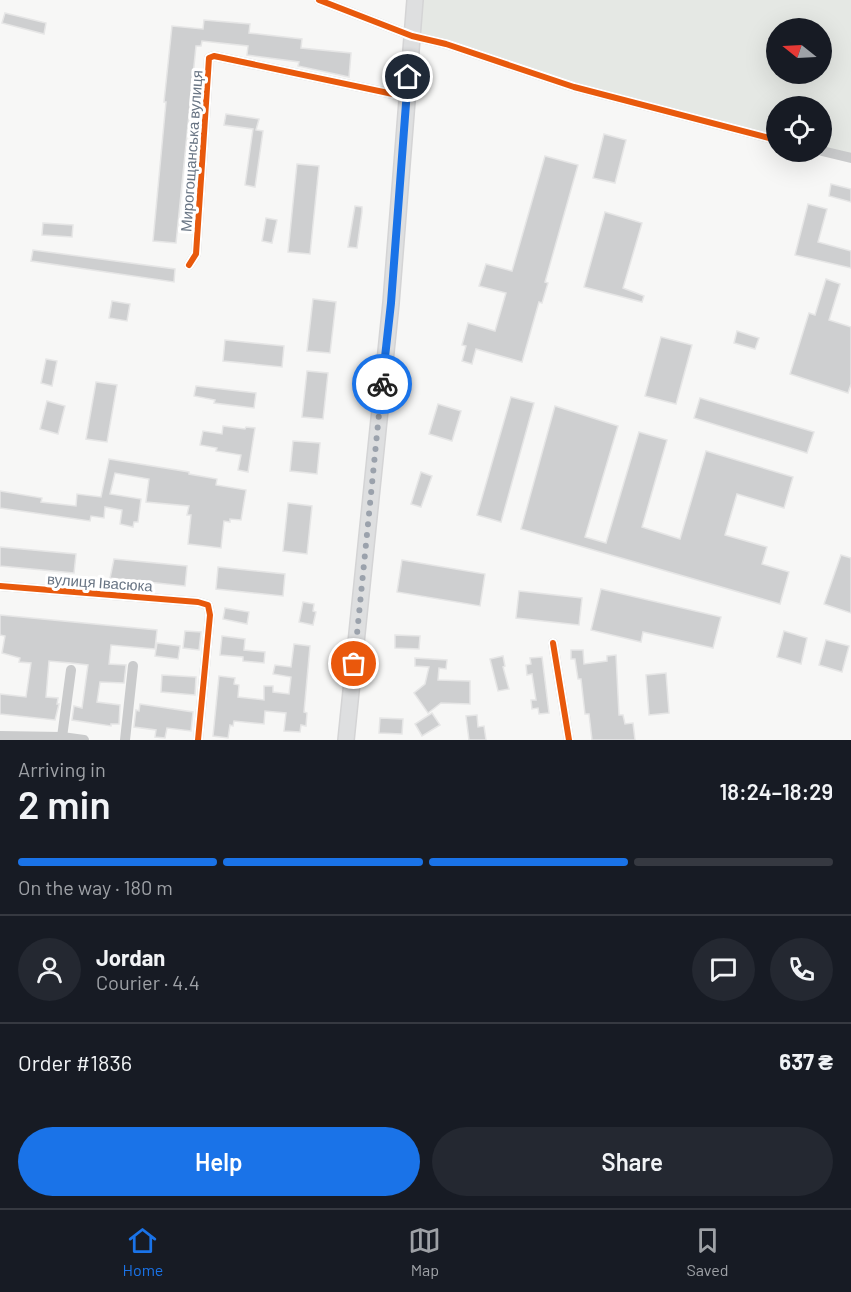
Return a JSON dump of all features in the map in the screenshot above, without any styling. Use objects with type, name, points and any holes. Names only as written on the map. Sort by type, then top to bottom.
[{"type":"main road","points":[[346,740],[391,303],[415,0]]},
{"type":"street","points":[[319,0],[412,36],[446,44],[574,87],[766,137]]},
{"type":"street","name":"Мирогощанська вулиця","points":[[189,265],[196,254],[210,58],[214,56],[406,97]]},
{"type":"street","points":[[832,153],[851,158]]},
{"type":"street","name":"вулиця Івасюка","points":[[0,586],[198,602],[208,606],[210,610],[198,740]]},
{"type":"street","points":[[553,643],[569,740]]},
{"type":"street","points":[[125,740],[133,666]]},
{"type":"street","points":[[62,737],[71,670]]},
{"type":"street","points":[[0,736],[62,737],[84,740]]},
{"type":"shaded area","points":[[415,0],[851,0],[851,158],[832,153],[832,96],[766,96],[766,137],[412,36]]},
{"type":"building","points":[[5,13],[46,23],[44,34],[2,23]]},
{"type":"building","points":[[204,20],[250,24],[249,33],[302,39],[301,48],[351,53],[349,77],[298,66],[299,62],[247,55],[248,46],[202,41],[201,46],[196,46],[176,243],[153,241],[172,26],[203,29]]},
{"type":"building","points":[[226,114],[259,119],[256,130],[263,131],[255,187],[245,185],[253,129],[224,125]]},
{"type":"building","points":[[604,134],[626,140],[615,183],[593,178]]},
{"type":"building","points":[[545,156],[578,165],[545,282],[548,283],[542,303],[539,302],[522,362],[476,349],[472,364],[462,361],[466,346],[462,345],[468,323],[495,331],[506,293],[479,286],[486,264],[512,271]]},
{"type":"building","points":[[297,164],[319,166],[310,254],[288,252]]},
{"type":"building","points":[[831,184],[851,189],[851,202],[829,196]]},
{"type":"building","points":[[808,204],[827,209],[818,242],[851,251],[851,268],[795,255]]},
{"type":"building","points":[[355,206],[362,207],[357,248],[348,247]]},
{"type":"building","points":[[605,212],[642,223],[623,288],[644,296],[642,302],[584,287]]},
{"type":"building","points":[[266,218],[277,220],[272,243],[262,241]]},
{"type":"building","points":[[43,223],[73,225],[72,237],[42,235]]},
{"type":"building","points":[[33,250],[175,269],[174,282],[31,261]]},
{"type":"building","points":[[826,279],[840,284],[829,320],[851,327],[851,384],[848,393],[790,374],[809,313],[815,315]]},
{"type":"building","points":[[313,299],[336,302],[330,353],[307,351]]},
{"type":"building","points":[[112,301],[130,304],[127,321],[109,318]]},
{"type":"building","points":[[737,331],[759,338],[755,349],[734,343]]},
{"type":"building","points":[[661,337],[692,345],[676,404],[645,396]]},
{"type":"building","points":[[225,340],[284,346],[282,367],[223,361]]},
{"type":"building","points":[[46,359],[57,361],[52,386],[41,383]]},
{"type":"building","points":[[307,371],[328,373],[323,419],[302,417]]},
{"type":"building","points":[[96,382],[117,385],[107,442],[86,439]]},
{"type":"building","points":[[196,386],[256,393],[254,408],[214,403],[215,400],[194,396]]},
{"type":"building","points":[[511,397],[534,403],[501,522],[477,515]]},
{"type":"building","points":[[700,398],[814,432],[807,453],[694,418]]},
{"type":"building","points":[[47,401],[65,406],[58,434],[40,429]]},
{"type":"building","points":[[438,404],[461,411],[452,441],[429,434]]},
{"type":"building","points":[[555,406],[618,426],[585,537],[606,543],[639,432],[667,440],[642,527],[680,539],[706,451],[793,477],[784,508],[737,494],[725,535],[767,547],[762,564],[789,572],[780,604],[521,529]]},
{"type":"building","points":[[223,426],[255,428],[248,472],[238,470],[241,455],[216,451],[217,448],[200,445],[203,431],[222,434]]},
{"type":"building","points":[[293,441],[320,443],[317,474],[290,471]]},
{"type":"building","points":[[109,459],[189,472],[189,474],[217,479],[216,485],[246,490],[241,520],[224,521],[221,548],[188,544],[191,515],[187,515],[189,506],[146,502],[149,479],[115,473],[110,494],[141,499],[138,522],[134,522],[133,527],[120,524],[122,510],[105,507],[104,518],[91,516],[90,521],[0,508],[0,491],[42,498],[41,502],[76,506],[77,494],[101,497]]},
{"type":"building","points":[[421,472],[432,476],[421,507],[411,504]]},
{"type":"building","points":[[288,503],[312,506],[307,554],[283,551]]},
{"type":"building","points":[[0,547],[76,554],[74,573],[0,566]]},
{"type":"building","points":[[841,555],[851,558],[851,613],[824,604]]},
{"type":"building","points":[[114,559],[187,566],[185,586],[110,578]]},
{"type":"building","points":[[402,560],[485,574],[480,606],[397,592]]},
{"type":"building","points":[[218,567],[285,574],[283,596],[216,589]]},
{"type":"building","points":[[601,589],[721,617],[713,648],[643,632],[641,642],[591,630]]},
{"type":"building","points":[[519,591],[582,598],[579,625],[516,618]]},
{"type":"building","points":[[303,602],[314,604],[313,611],[316,612],[313,625],[299,622]]},
{"type":"building","points":[[225,608],[249,612],[247,624],[223,619]]},
{"type":"building","points":[[0,615],[157,630],[155,649],[111,645],[109,664],[126,665],[124,683],[100,682],[97,702],[120,705],[119,724],[111,724],[111,726],[72,720],[74,706],[82,708],[88,665],[49,661],[46,697],[58,698],[57,704],[59,704],[55,720],[0,714],[0,694],[26,697],[31,663],[19,662],[20,658],[2,653],[5,636],[0,635]]},
{"type":"building","points":[[185,631],[201,632],[199,650],[183,648]]},
{"type":"building","points":[[784,631],[807,638],[801,664],[777,657]]},
{"type":"building","points":[[395,635],[420,636],[419,649],[395,648]]},
{"type":"building","points":[[222,636],[245,639],[244,650],[265,652],[264,663],[243,661],[243,657],[220,655]]},
{"type":"building","points":[[826,640],[849,646],[842,672],[819,665]]},
{"type":"building","points":[[157,643],[180,646],[178,659],[155,656]]},
{"type":"building","points":[[294,644],[310,646],[304,712],[307,713],[306,726],[301,725],[300,732],[284,731],[286,713],[265,711],[264,724],[234,721],[233,726],[230,725],[228,738],[213,736],[219,676],[235,678],[234,684],[239,685],[238,697],[264,700],[264,686],[273,686],[273,692],[289,694],[291,677],[273,674],[275,665],[291,667]]},
{"type":"building","points":[[571,650],[583,650],[584,664],[607,661],[607,656],[616,655],[619,715],[623,715],[625,724],[633,723],[635,740],[592,740],[589,714],[585,714],[581,679],[578,679],[575,659],[571,659]]},
{"type":"building","points":[[503,656],[505,666],[503,667],[509,689],[498,691],[490,659]]},
{"type":"building","points":[[542,657],[549,713],[539,714],[538,708],[532,709],[531,700],[536,700],[532,674],[527,675],[526,665],[531,664],[530,658]]},
{"type":"building","points":[[415,658],[447,660],[446,669],[439,668],[438,680],[470,681],[470,704],[441,703],[428,713],[414,693],[425,684],[429,667],[415,666]]},
{"type":"building","points":[[666,673],[669,713],[649,715],[646,675]]},
{"type":"building","points":[[162,675],[196,677],[195,695],[161,692]]},
{"type":"building","points":[[140,704],[193,712],[191,731],[167,728],[165,738],[155,737],[156,730],[134,727],[136,710],[139,711]]},
{"type":"building","points":[[432,713],[440,725],[422,736],[415,724]]},
{"type":"building","points":[[477,715],[478,727],[484,726],[486,740],[469,740],[466,716]]},
{"type":"building","points":[[380,718],[403,719],[402,734],[379,733]]},
{"type":"cycle path","points":[[319,0],[412,36],[446,44],[574,87],[766,137]]},
{"type":"cycle path","points":[[189,265],[196,254],[209,58],[214,56],[407,97]]},
{"type":"cycle path","points":[[0,586],[198,602],[208,605],[210,615],[198,740]]},
{"type":"cycle path","points":[[553,643],[569,740]]},
{"type":"way so far","points":[[354,664],[382,384]]},
{"type":"route","points":[[382,384],[391,303],[408,77]]}]
